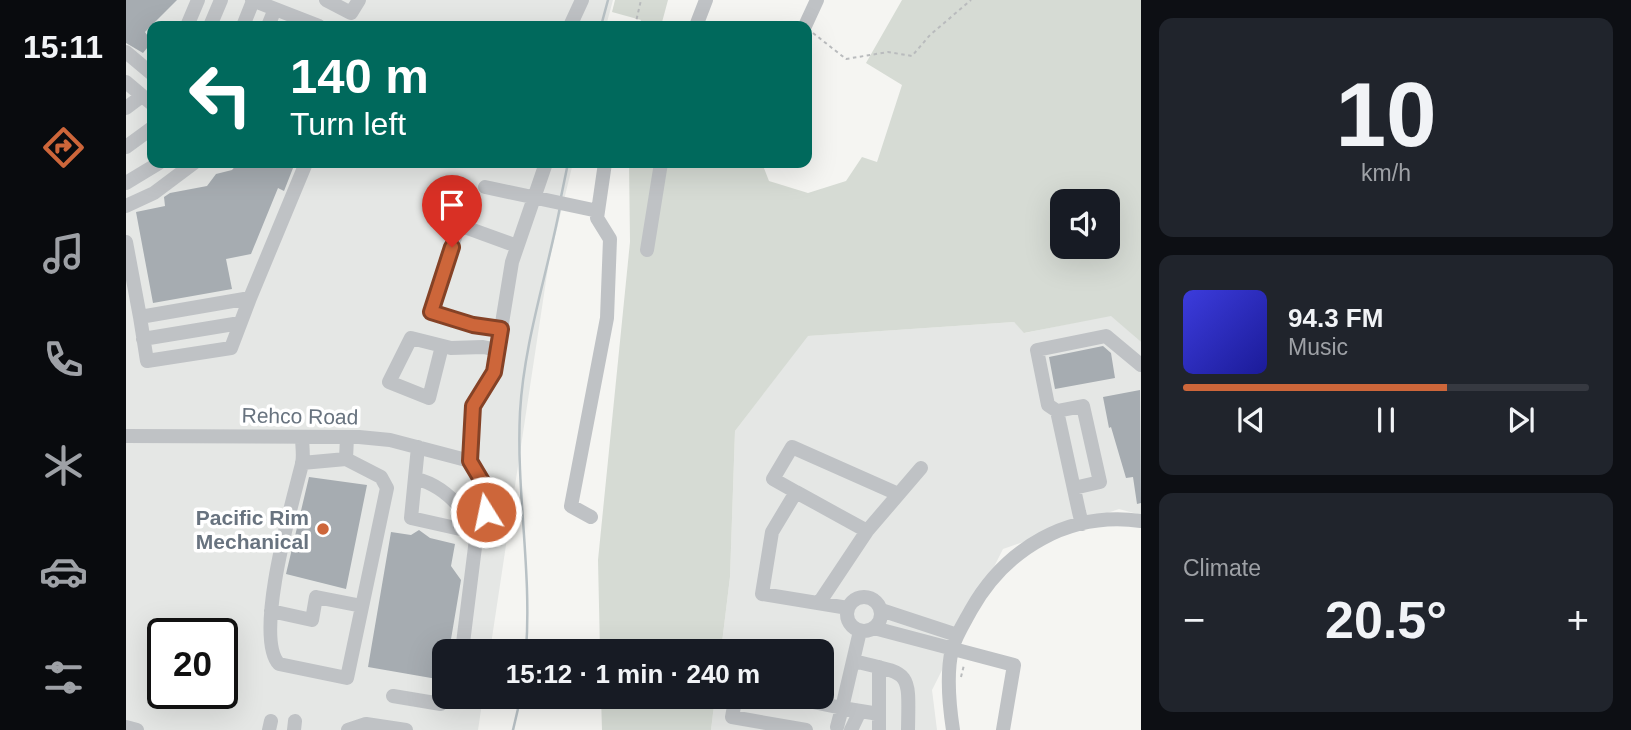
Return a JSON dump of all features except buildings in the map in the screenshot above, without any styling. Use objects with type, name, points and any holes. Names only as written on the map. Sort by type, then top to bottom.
[{"type":"street","points":[[189,21],[198,0]]},
{"type":"street","points":[[212,21],[221,0]]},
{"type":"street","points":[[245,21],[253,0],[306,21]]},
{"type":"street","points":[[326,0],[351,13],[359,0]]},
{"type":"street","points":[[572,21],[582,0]]},
{"type":"street","points":[[698,21],[706,0]]},
{"type":"street","points":[[808,21],[817,0]]},
{"type":"street","points":[[270,21],[275,9]]},
{"type":"street","points":[[126,52],[147,70]]},
{"type":"street","points":[[126,82],[147,100],[126,108]]},
{"type":"street","points":[[126,147],[147,132]]},
{"type":"street","points":[[126,183],[151,168]]},
{"type":"street","points":[[126,205],[154,193],[187,168]]},
{"type":"street","points":[[126,242],[147,361],[232,348],[304,168]]},
{"type":"street","points":[[463,639],[478,533],[488,500],[486,488],[470,461],[473,406],[494,372],[512,262],[544,168]]},
{"type":"street","points":[[592,517],[571,506],[607,318],[610,239],[597,218],[604,168]]},
{"type":"street","points":[[647,250],[660,168]]},
{"type":"street","points":[[485,187],[598,211]]},
{"type":"street","points":[[501,329],[473,325],[431,312],[459,225],[517,246]]},
{"type":"street","points":[[140,317],[250,298]]},
{"type":"street","points":[[144,339],[240,323]]},
{"type":"street","points":[[468,347],[473,325]]},
{"type":"street","points":[[1074,488],[1100,482],[1083,406],[1058,411],[1048,405],[1037,350],[1106,336],[1141,365]]},
{"type":"street","points":[[442,346],[429,398],[389,383],[411,338],[442,346],[498,350]]},
{"type":"street","points":[[1058,411],[1082,524]]},
{"type":"street","name":"Rehco Road","points":[[126,436],[346,437],[390,440],[470,461]]},
{"type":"street","points":[[302,437],[302,463],[271,611],[269,636],[276,662],[347,677],[387,488],[381,477],[346,459],[302,463]]},
{"type":"street","points":[[346,437],[346,459]]},
{"type":"street","points":[[418,447],[411,518],[478,533]]},
{"type":"street","points":[[867,531],[773,479],[792,447],[898,494]]},
{"type":"street","points":[[820,603],[867,531],[921,468]]},
{"type":"street","points":[[416,479],[431,482],[463,510],[461,528]]},
{"type":"street","points":[[796,492],[772,533],[762,594],[848,608]]},
{"type":"street","points":[[953,730],[948,695],[952,650],[957,635],[980,595],[1005,564],[1030,543],[1065,526],[1141,521]]},
{"type":"street","points":[[271,611],[312,620],[316,597],[362,606]]},
{"type":"street","points":[[957,635],[881,610],[872,598],[853,600],[848,608],[849,622],[867,629],[1014,664],[1003,730]]},
{"type":"street","points":[[839,729],[853,661],[867,629],[880,620],[881,610]]},
{"type":"street","points":[[853,661],[901,673],[908,681],[908,730]]},
{"type":"street","points":[[879,667],[879,730]]},
{"type":"street","points":[[393,696],[432,702]]},
{"type":"street","points":[[834,706],[879,714]]},
{"type":"street","points":[[734,709],[732,717],[806,730]]},
{"type":"street","points":[[839,729],[860,711]]},
{"type":"street","points":[[348,730],[366,724],[406,730]]},
{"type":"street","points":[[126,727],[137,730]]},
{"type":"path","points":[[636,21],[642,0]]},
{"type":"path","points":[[812,32],[846,59],[888,52],[912,56],[956,11],[971,0]]},
{"type":"shaded area","points":[[126,0],[613,0],[607,21],[147,21],[147,168],[572,168],[549,261],[492,639],[432,639],[432,709],[481,709],[478,730],[126,730]]},
{"type":"shaded area","points":[[615,0],[668,0],[662,21],[641,21],[612,12]]},
{"type":"shaded area","points":[[902,0],[1141,0],[1141,342],[1111,316],[1024,333],[1014,322],[808,336],[735,431],[730,577],[722,639],[600,639],[598,560],[630,242],[629,168],[764,168],[769,181],[808,193],[846,181],[862,157],[877,162],[902,85],[866,63]]},
{"type":"shaded area","points":[[1111,315],[1141,342],[1141,515],[1119,509],[1003,549],[932,690],[937,730],[711,730],[714,709],[834,709],[834,639],[722,639],[730,577],[735,431],[807,336],[1014,322],[1025,333]]},
{"type":"shaded area","points":[[601,709],[714,709],[711,730],[602,730]]},
{"type":"waterway","points":[[602,21],[608,0]]},
{"type":"waterway","points":[[561,197],[567,168]]},
{"type":"waterway","points":[[526,639],[527,591],[519,442],[522,386],[560,207]]},
{"type":"waterway","points":[[513,730],[518,709]]},
{"type":"place","name":"Pacific Rim Mechanical","points":[[323,529]]},
{"type":"route","points":[[452,247],[431,312],[473,325],[501,329],[494,372],[473,406],[470,461],[486,488],[486,512]]}]
